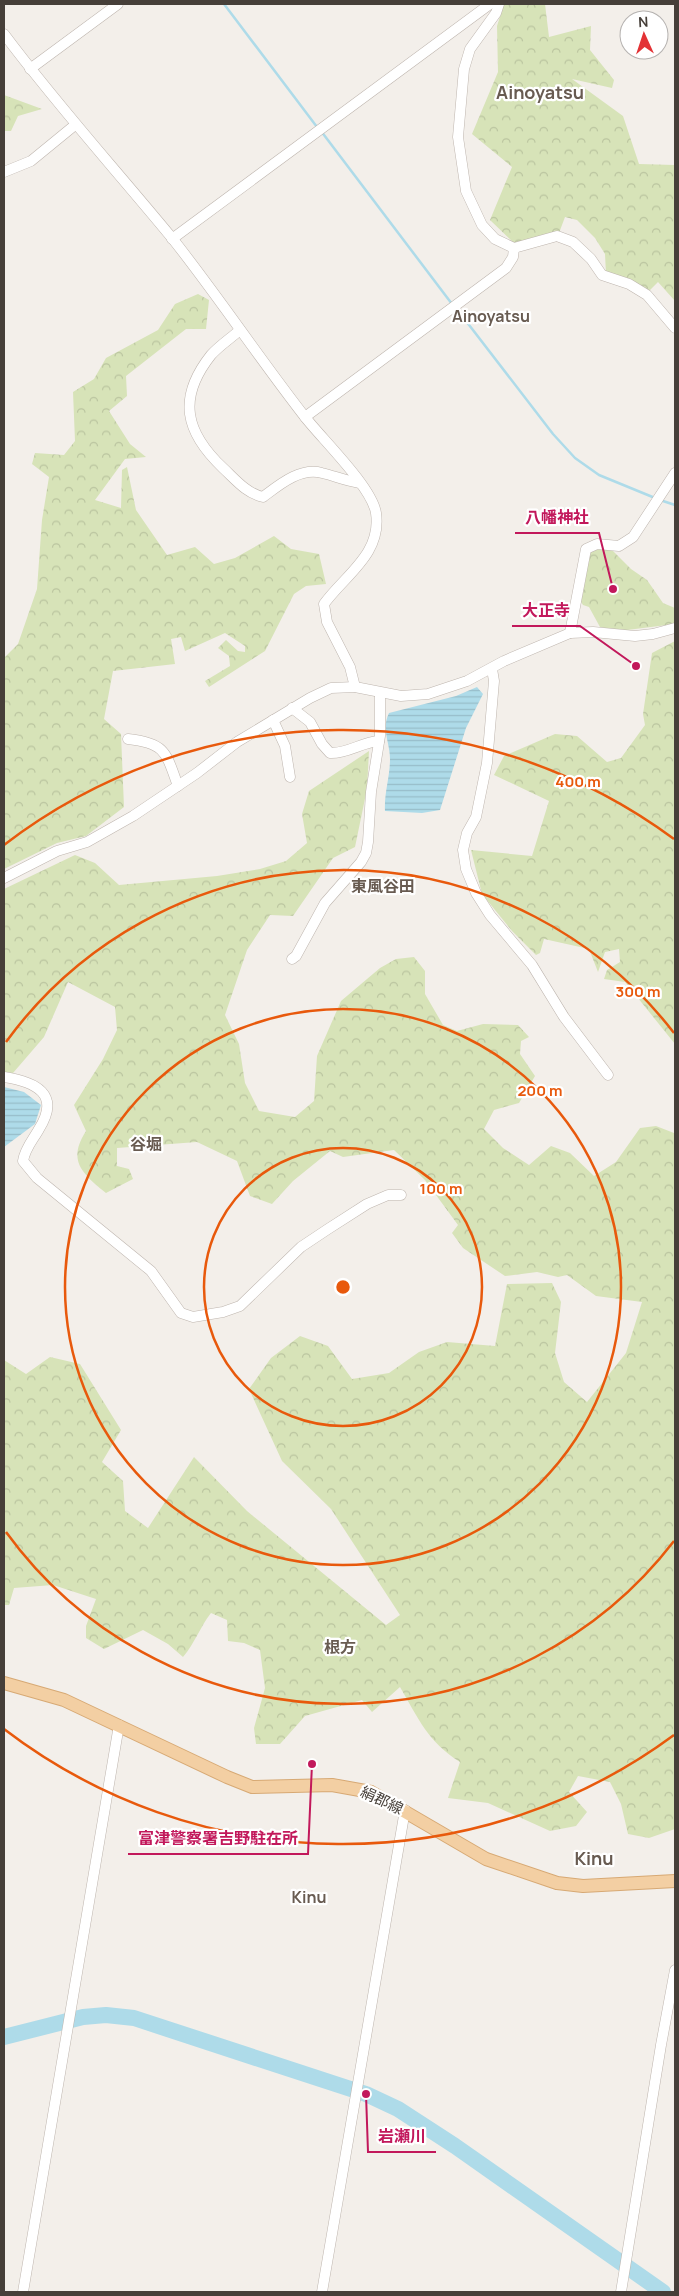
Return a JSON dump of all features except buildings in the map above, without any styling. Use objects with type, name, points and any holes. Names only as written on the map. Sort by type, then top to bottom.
[{"type":"main road","name":"絹郡線","points":[[4,1683],[64,1700],[252,1787],[332,1785],[371,1792],[405,1810],[486,1859],[557,1883],[583,1886],[675,1881]]},
{"type":"street","points":[[30,69],[118,4]]},
{"type":"street","points":[[172,239],[490,4]]},
{"type":"street","points":[[499,4],[496,13],[470,50],[464,69],[458,136],[466,191],[482,225],[495,239],[514,248],[557,236],[573,242],[591,259],[602,275],[629,284],[647,294],[675,328]]},
{"type":"street","points":[[4,34],[30,69],[172,239],[305,417],[369,494],[376,512],[376,529],[371,550],[324,604],[327,622],[350,666],[355,687]]},
{"type":"street","points":[[4,172],[30,161],[76,125]]},
{"type":"street","points":[[305,417],[506,268],[513,257],[514,248]]},
{"type":"street","points":[[240,330],[212,354],[195,378],[188,408],[195,434],[217,462],[252,494],[263,497],[280,484],[300,474],[320,472],[360,483]]},
{"type":"street","points":[[570,633],[586,549],[596,544],[619,546],[633,536],[675,474]]},
{"type":"street","points":[[4,878],[57,852],[88,842],[133,816],[178,786],[237,742],[292,708],[331,688],[355,687],[380,694],[401,696],[428,694],[467,681],[570,633],[593,632],[636,636],[675,628]]},
{"type":"street","points":[[492,669],[494,681],[487,763],[476,817],[467,833],[463,850],[466,869],[476,893],[490,915],[532,965],[564,1017],[608,1075]]},
{"type":"street","points":[[292,959],[296,956],[325,903],[361,862],[366,853],[371,792],[379,741],[380,694]]},
{"type":"street","points":[[292,708],[310,722],[322,744],[330,753],[346,750],[365,742],[379,741]]},
{"type":"street","points":[[274,720],[285,746],[290,777]]},
{"type":"street","points":[[128,739],[149,742],[158,746],[165,754],[178,786]]},
{"type":"street","points":[[4,1077],[22,1080],[36,1086],[47,1097],[48,1107],[41,1127],[24,1152],[23,1161],[37,1178],[151,1271],[181,1313],[193,1317],[222,1312],[240,1306],[301,1247],[367,1204],[388,1195],[401,1195]]},
{"type":"street","points":[[22,2292],[119,1725]]},
{"type":"street","points":[[322,2292],[405,1810]]},
{"type":"street","points":[[621,2292],[675,1970]]},
{"type":"green space","points":[[504,4],[545,4],[549,37],[591,26],[590,50],[614,80],[612,88],[572,79],[623,116],[639,164],[675,165],[675,301],[658,282],[648,292],[606,274],[605,254],[595,238],[577,220],[565,217],[559,233],[514,243],[490,220],[512,167],[472,134],[498,72],[497,26]]},
{"type":"green space","points":[[4,95],[42,109],[18,116],[11,131],[4,131]]},
{"type":"green space","points":[[198,294],[209,300],[206,329],[186,329],[126,376],[127,396],[109,411],[130,444],[146,457],[125,459],[95,500],[121,508],[122,470],[127,467],[136,510],[167,555],[195,547],[214,564],[235,558],[274,536],[291,549],[319,554],[326,584],[306,586],[294,594],[265,651],[209,687],[205,681],[230,666],[229,656],[218,648],[226,640],[238,651],[245,652],[245,646],[225,633],[185,651],[181,637],[171,639],[175,664],[113,671],[104,719],[121,734],[124,807],[86,836],[57,843],[4,869],[4,658],[18,644],[37,589],[42,520],[49,477],[32,464],[35,453],[64,455],[75,441],[73,392],[94,379],[106,358],[158,330],[175,304]]},
{"type":"green space","points":[[609,547],[631,569],[647,580],[663,603],[675,608],[675,624],[619,631],[600,627],[589,607],[583,605],[578,597],[588,554],[595,548]]},
{"type":"green space","points":[[675,641],[675,1044],[625,982],[604,979],[607,970],[620,962],[619,949],[605,952],[598,972],[589,949],[544,939],[540,953],[536,955],[512,931],[482,894],[471,850],[532,856],[549,801],[494,775],[504,756],[555,734],[577,736],[607,762],[621,758],[645,725],[643,714],[652,653]]},
{"type":"green space","points":[[369,751],[367,789],[355,847],[333,858],[293,916],[270,915],[247,950],[225,1015],[239,1044],[245,1083],[259,1111],[295,1117],[314,1101],[317,1056],[341,1001],[380,968],[396,959],[414,957],[425,971],[425,994],[443,1025],[457,1031],[483,1024],[518,1025],[529,1037],[521,1041],[520,1054],[535,1076],[519,1103],[494,1110],[484,1129],[503,1148],[529,1165],[551,1146],[570,1153],[594,1176],[616,1162],[640,1128],[656,1126],[674,1133],[675,1829],[649,1838],[628,1834],[621,1804],[610,1782],[578,1776],[569,1792],[587,1812],[576,1826],[550,1831],[488,1803],[448,1798],[460,1762],[432,1738],[418,1719],[400,1687],[372,1712],[362,1700],[305,1716],[280,1744],[256,1744],[254,1728],[265,1688],[260,1650],[244,1643],[228,1641],[227,1620],[211,1613],[183,1657],[168,1644],[143,1630],[104,1649],[86,1638],[86,1626],[96,1599],[53,1585],[14,1588],[9,1605],[4,1605],[4,1360],[26,1374],[50,1357],[80,1364],[121,1430],[102,1462],[123,1481],[125,1511],[148,1528],[194,1457],[247,1511],[386,1625],[400,1615],[331,1509],[282,1461],[249,1389],[271,1358],[300,1336],[328,1346],[352,1379],[389,1373],[419,1352],[447,1342],[495,1346],[507,1284],[552,1283],[561,1302],[555,1353],[564,1382],[587,1402],[626,1353],[642,1302],[596,1296],[567,1275],[558,1277],[537,1272],[505,1276],[463,1248],[452,1233],[458,1225],[425,1180],[394,1150],[343,1157],[330,1151],[293,1181],[272,1204],[250,1196],[237,1161],[197,1142],[117,1148],[117,1166],[129,1169],[133,1179],[106,1193],[84,1173],[80,1166],[78,1151],[80,1141],[86,1131],[74,1105],[103,1059],[117,1030],[115,1007],[68,982],[44,1037],[13,1073],[4,1072],[4,889],[75,855],[95,863],[119,885],[217,876],[260,869],[286,861],[307,843],[302,814],[309,791]]},
{"type":"water","points":[[477,687],[483,694],[466,728],[440,810],[422,813],[385,811],[390,766],[386,730],[389,713],[456,696]]},
{"type":"water","points":[[4,1087],[24,1092],[41,1105],[35,1124],[4,1147]]},
{"type":"waterway","points":[[224,4],[317,127]]},
{"type":"waterway","points":[[321,131],[452,304]]},
{"type":"waterway","points":[[456,308],[553,434],[575,458],[599,475],[655,498]]},
{"type":"waterway","points":[[660,500],[675,505]]},
{"type":"waterway","points":[[4,2037],[83,2017],[106,2015],[134,2018],[366,2094],[398,2109],[455,2146],[663,2292]]},
{"type":"place","name":"八幡神社","points":[[613,589]]},
{"type":"place","name":"大正寺","points":[[636,666]]},
{"type":"place","name":"富津警察署吉野駐在所","points":[[312,1764]]},
{"type":"place","name":"岩瀬川","points":[[366,2094]]},
{"type":"district","name":"Ainoyatsu","points":[[540,92]]},
{"type":"district","name":"Ainoyatsu","points":[[491,316]]},
{"type":"district","name":"東風谷田","points":[[383,886]]},
{"type":"district","name":"谷堀","points":[[146,1144]]},
{"type":"district","name":"根方","points":[[340,1647]]},
{"type":"district","name":"Kinu","points":[[594,1858]]},
{"type":"district","name":"Kinu","points":[[309,1897]]}]
